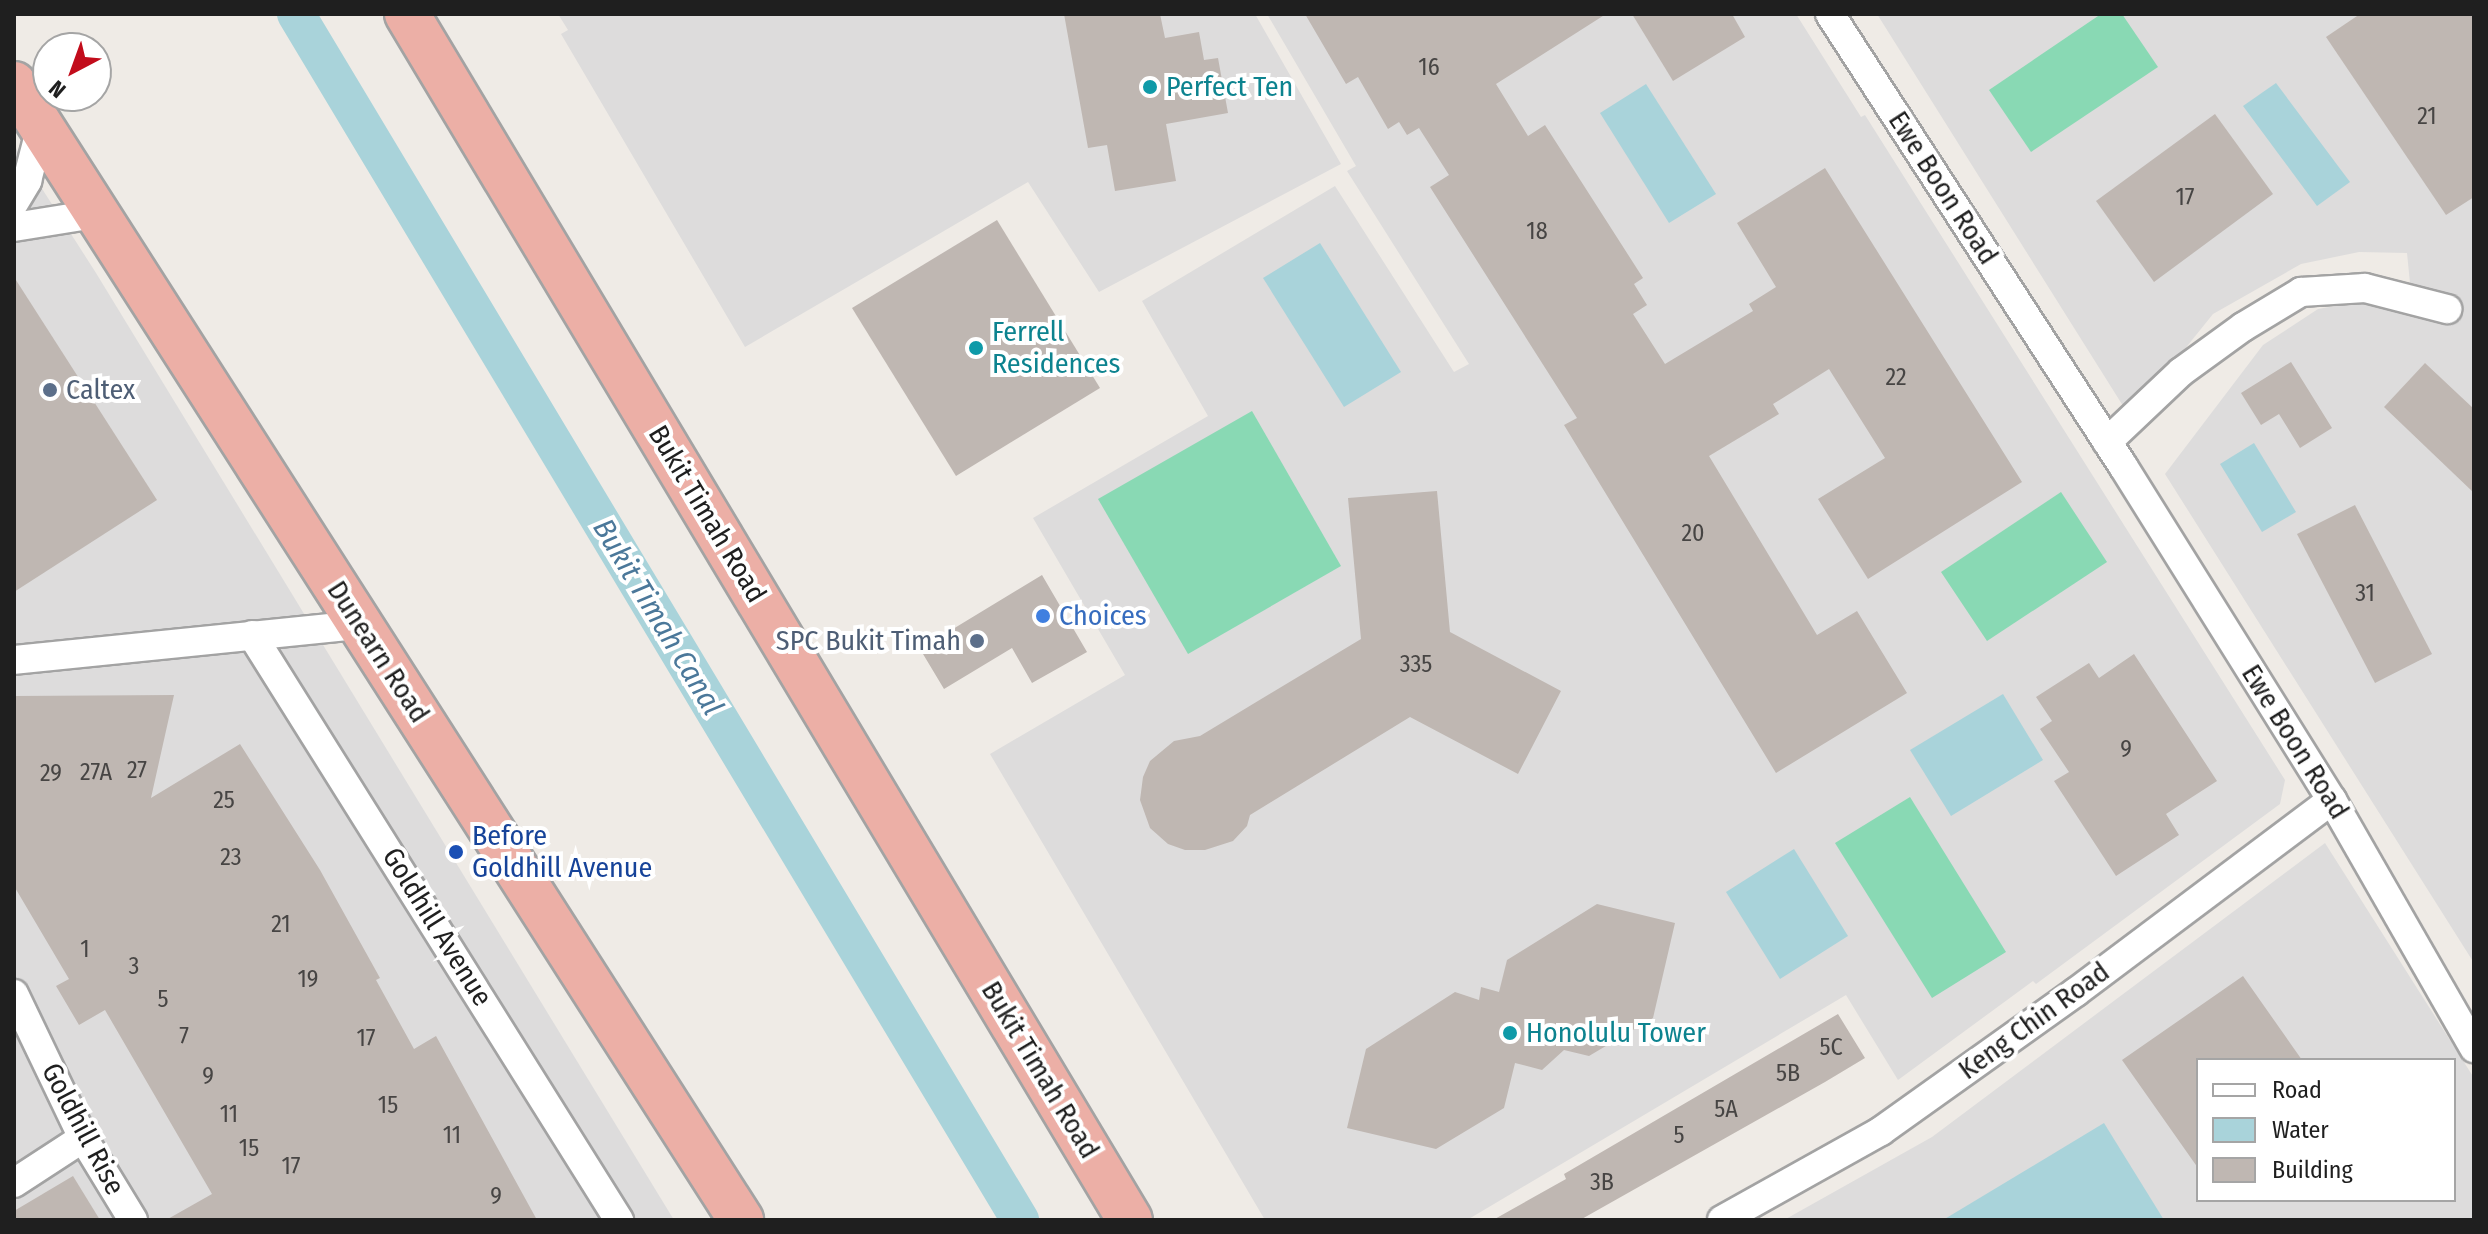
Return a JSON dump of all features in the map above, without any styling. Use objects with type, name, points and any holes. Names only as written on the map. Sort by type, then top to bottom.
[{"type":"highway","name":"Bukit Timah Road","points":[[407,14],[1130,1220]]},
{"type":"highway","name":"Dunearn Road","points":[[14,84],[741,1220]]},
{"type":"street","name":"Ewe Boon Road","points":[[1830,14],[2107,442],[2332,800],[2474,1048]]},
{"type":"street","points":[[14,203],[27,181],[41,127]]},
{"type":"street","points":[[14,227],[95,214]]},
{"type":"street","points":[[2107,442],[2181,372],[2243,327],[2301,292],[2365,288],[2447,309]]},
{"type":"street","points":[[14,660],[360,625]]},
{"type":"street","name":"Goldhill Avenue","points":[[252,635],[619,1220]]},
{"type":"street","name":"Keng Chin Road","points":[[1722,1220],[1881,1131],[2076,992],[2332,800]]},
{"type":"street","name":"Goldhill Rise","points":[[14,994],[83,1138],[133,1220]]},
{"type":"street","points":[[14,1183],[83,1138]]},
{"type":"shaded area","name":"Perfect Ten","points":[[558,14],[1255,14],[1341,164],[1099,292],[1028,182],[745,347],[561,34],[568,30]]},
{"type":"shaded area","points":[[1267,14],[1796,14],[1861,117],[1865,115],[2285,780],[2280,804],[2036,984],[2033,981],[1898,1080],[1846,995],[1467,1220],[1265,1220],[990,754],[1125,675],[1033,518],[1208,416],[1142,301],[1335,186],[1454,372],[1469,364],[1347,171],[1356,166]]},
{"type":"shaded area","points":[[1877,14],[2474,14],[2474,963],[2165,474],[2263,345],[2318,309],[2370,300],[2412,303],[2407,253],[2359,252],[2301,264],[2213,314],[2130,417]]},
{"type":"shaded area","points":[[14,145],[96,273],[674,1220],[14,1220]]},
{"type":"shaded area","points":[[2325,843],[2474,1078],[2474,1220],[1784,1220],[1932,1137]]},
{"type":"green space","points":[[2101,14],[2122,14],[2158,67],[2031,152],[1989,90]]},
{"type":"green space","points":[[1252,411],[1341,566],[1188,654],[1098,499]]},
{"type":"green space","points":[[2061,492],[2107,562],[1987,641],[1941,572]]},
{"type":"green space","points":[[1910,797],[2006,952],[1932,998],[1835,843]]},
{"type":"water","points":[[2276,83],[2350,182],[2317,206],[2243,106]]},
{"type":"water","points":[[1646,84],[1716,194],[1669,223],[1600,113]]},
{"type":"water","points":[[1320,243],[1401,372],[1344,407],[1263,278]]},
{"type":"water","points":[[2254,443],[2296,512],[2262,532],[2220,464]]},
{"type":"water","points":[[2003,694],[2043,760],[1951,816],[1910,750]]},
{"type":"water","points":[[1794,849],[1848,936],[1780,979],[1726,892]]},
{"type":"water","points":[[2104,1123],[2164,1220],[1943,1220]]},
{"type":"building","name":"Perfect Ten","points":[[1064,14],[1160,14],[1165,38],[1199,32],[1204,60],[1218,58],[1228,113],[1166,124],[1176,181],[1115,191],[1107,145],[1088,148]]},
{"type":"building","points":[[1305,14],[1606,14],[1496,84],[1528,136],[1545,125],[1643,278],[1634,284],[1647,305],[1633,314],[1665,364],[1753,311],[1749,304],[1776,287],[1737,223],[1825,168],[2022,482],[1868,579],[1818,499],[1885,458],[1829,369],[1773,404],[1779,414],[1709,456],[1817,635],[1857,611],[1907,693],[1776,773],[1564,425],[1577,418],[1430,187],[1449,175],[1419,128],[1407,135],[1399,122],[1388,129],[1358,77],[1346,84]]},
{"type":"building","points":[[1632,14],[1732,14],[1745,37],[1673,81]]},
{"type":"building","points":[[2360,14],[2474,14],[2474,197],[2446,215],[2326,37]]},
{"type":"building","points":[[2215,114],[2273,194],[2154,282],[2096,201]]},
{"type":"building","name":"Ferrell Residences","points":[[997,220],[1100,388],[956,476],[852,308]]},
{"type":"building","name":"Caltex","points":[[14,277],[157,500],[14,592]]},
{"type":"building","points":[[2291,362],[2332,428],[2300,448],[2279,414],[2261,425],[2241,393]]},
{"type":"building","points":[[2425,363],[2474,409],[2474,493],[2384,407]]},
{"type":"building","points":[[1437,491],[1450,632],[1561,691],[1518,774],[1410,717],[1250,815],[1247,826],[1233,841],[1205,850],[1185,850],[1168,844],[1150,828],[1140,800],[1143,777],[1150,761],[1174,741],[1200,736],[1361,639],[1348,498]]},
{"type":"building","points":[[2355,505],[2432,654],[2375,683],[2297,534]]},
{"type":"building","points":[[1042,575],[1087,652],[1032,683],[1012,648],[944,689],[920,649]]},
{"type":"building","points":[[2134,654],[2217,781],[2166,814],[2179,835],[2116,876],[2054,781],[2069,772],[2040,729],[2052,721],[2036,697],[2089,663],[2099,678]]},
{"type":"building","points":[[174,695],[151,798],[240,744],[320,870],[380,978],[376,980],[414,1049],[436,1036],[537,1220],[166,1220],[212,1194],[105,1010],[79,1025],[56,986],[69,979],[14,886],[14,696]]},
{"type":"building","name":"Honolulu Tower","points":[[1597,904],[1675,923],[1653,1018],[1589,1056],[1564,1050],[1542,1070],[1515,1063],[1504,1108],[1436,1149],[1347,1128],[1366,1049],[1455,992],[1479,1000],[1481,987],[1499,992],[1507,960]]},
{"type":"building","points":[[2243,976],[2301,1058],[2196,1058],[2196,1165],[2122,1060]]},
{"type":"building","points":[[1838,1014],[1865,1058],[1825,1082],[1580,1220],[1493,1220],[1566,1179],[1564,1174]]},
{"type":"building","points":[[73,1176],[100,1220],[14,1220],[14,1211]]},
{"type":"waterway","name":"Bukit Timah Canal","points":[[296,14],[1020,1220]]},
{"type":"place","name":"Perfect Ten","points":[[1150,87]]},
{"type":"place","name":"Ferrell Residences","points":[[976,348]]},
{"type":"place","name":"Caltex","points":[[50,390]]},
{"type":"place","name":"Choices","points":[[1043,616]]},
{"type":"place","name":"SPC Bukit Timah","points":[[977,641]]},
{"type":"place","name":"Before Goldhill Avenue","points":[[456,852]]},
{"type":"place","name":"Honolulu Tower","points":[[1510,1033]]}]
